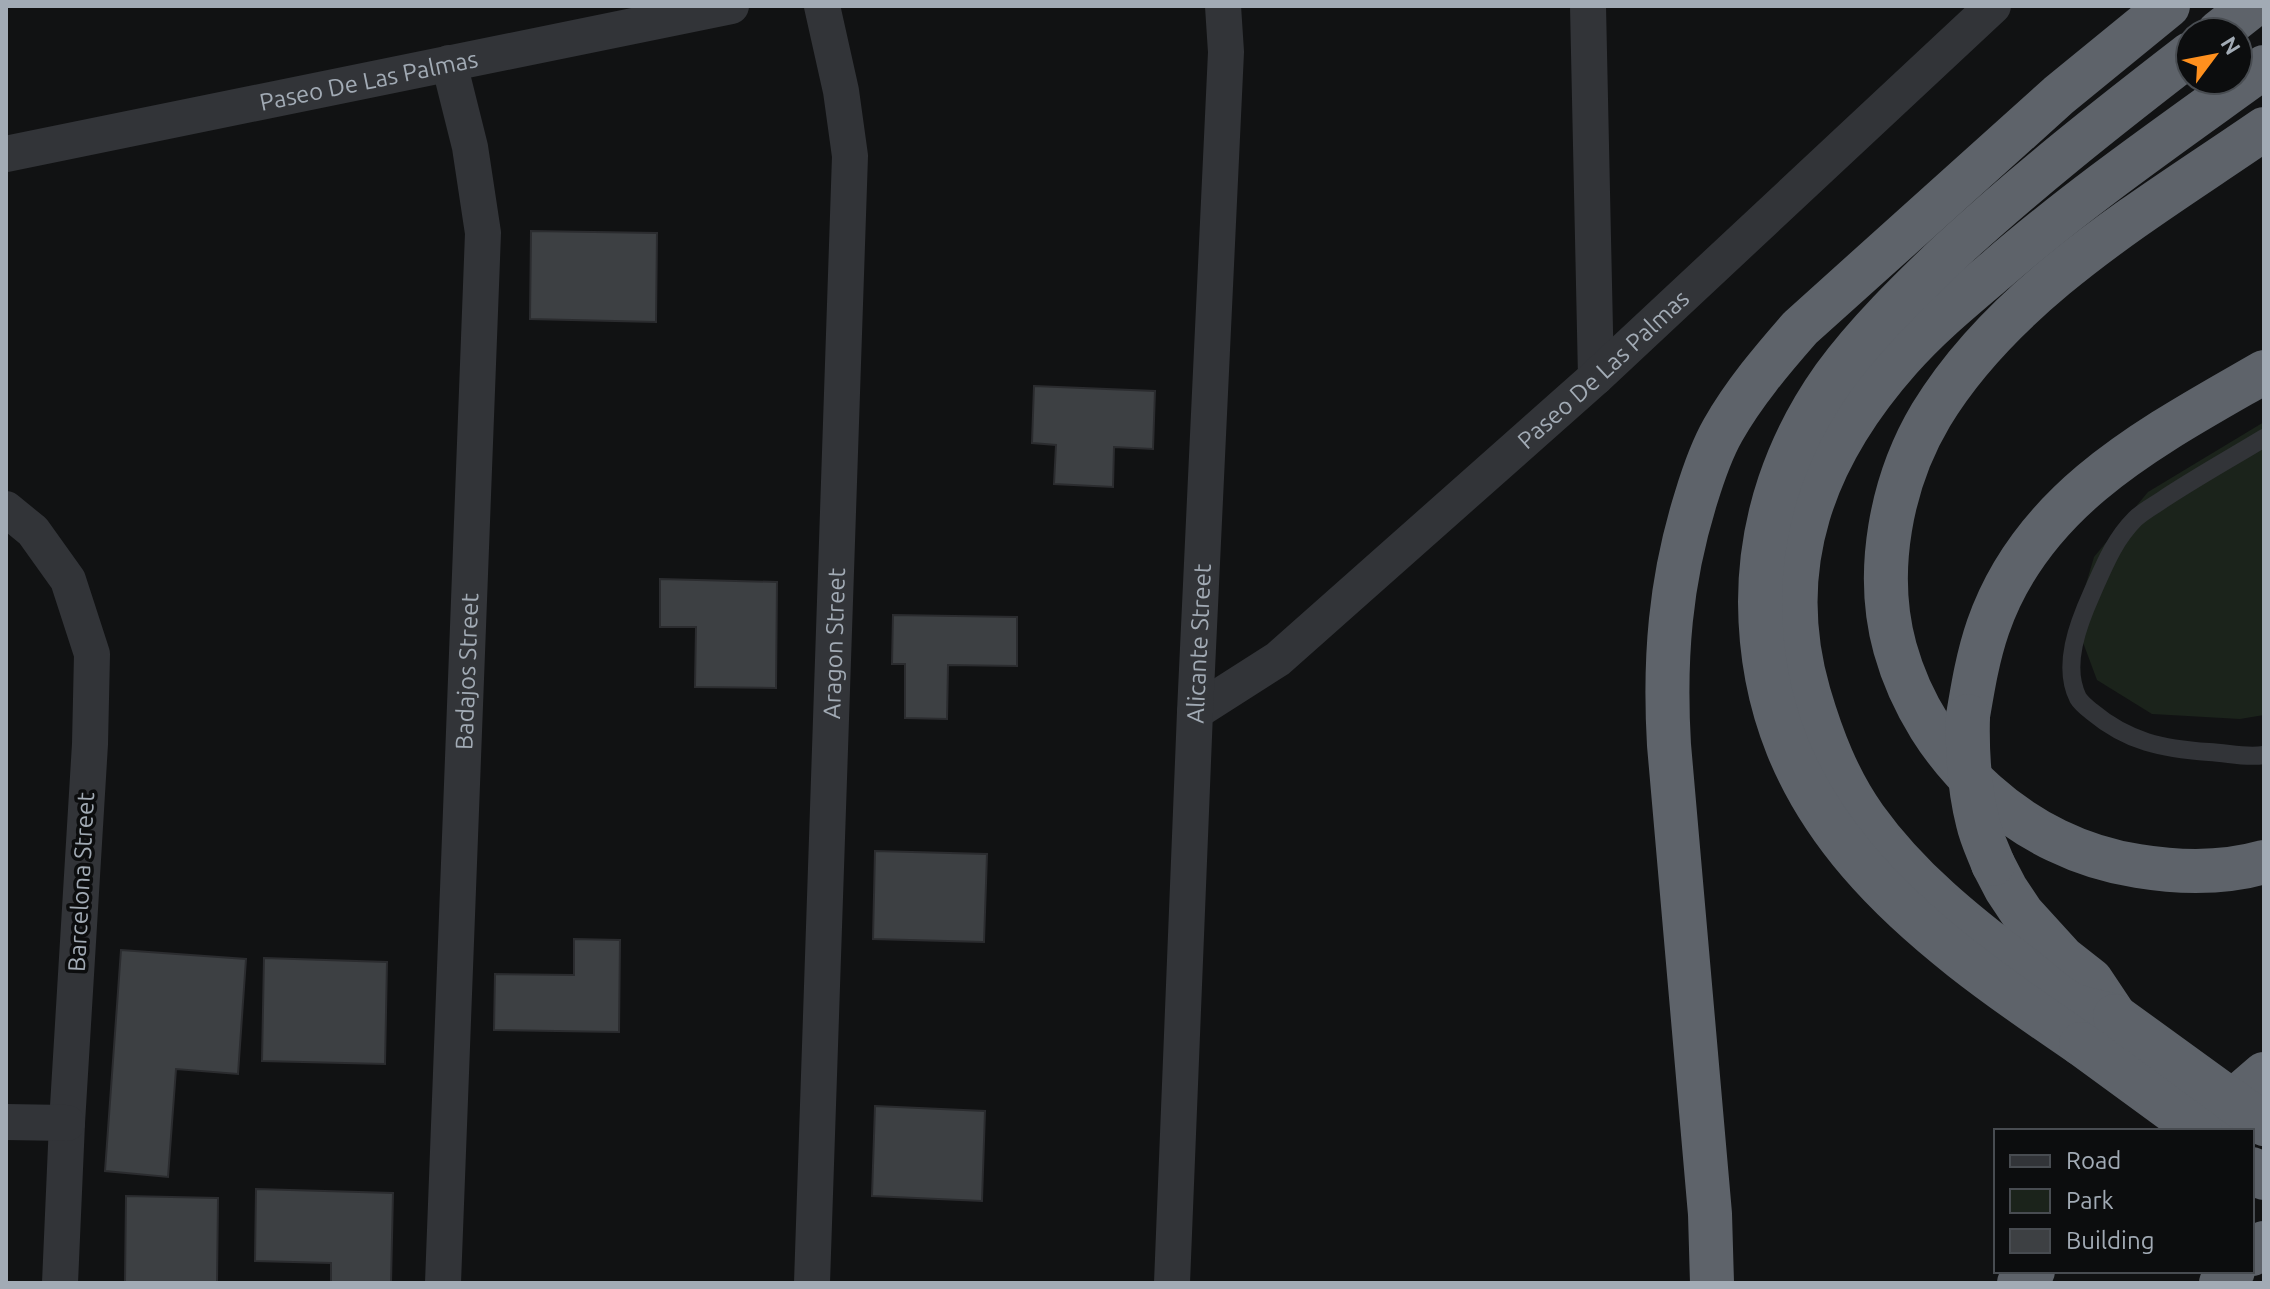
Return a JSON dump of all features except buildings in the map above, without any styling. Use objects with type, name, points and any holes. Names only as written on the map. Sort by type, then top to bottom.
[{"type":"highway","points":[[1712,1283],[1710,1214],[1666,691],[1671,605],[1687,527],[1704,474],[1722,431],[1772,360],[1800,328],[2059,95],[2168,6]]},
{"type":"highway","points":[[2174,66],[2009,197],[1919,281],[1835,376],[1790,452],[1767,527],[1760,580],[1762,651],[1769,690],[1783,734],[1799,774],[1823,815],[1861,866],[1918,924],[1996,986],[2196,1129]]},
{"type":"highway","points":[[2264,67],[2044,228],[1942,317],[1901,358],[1855,415],[1828,463],[1809,512],[1798,562],[1795,612],[1797,646],[1804,677],[1834,764],[1860,811],[1906,869],[1955,914],[2070,1003],[2115,1016],[2264,1124]]},
{"type":"highway","points":[[2264,129],[2135,216],[2039,291],[1969,362],[1930,416],[1914,450],[1898,491],[1885,574],[1895,648],[1921,709],[1955,763],[2002,807],[2035,830],[2069,847],[2131,865],[2198,872],[2264,862]]},
{"type":"highway","points":[[2115,1016],[2091,980],[2063,958],[2022,913],[1993,864],[1978,825],[1967,751],[1968,716],[1976,665],[2003,590],[2027,550],[2058,512],[2096,477],[2136,448],[2264,372]]},
{"type":"highway","points":[[2201,1129],[2264,1074]]},
{"type":"street","name":"Paseo De Las Palmas","points":[[6,154],[731,6]]},
{"type":"street","name":"Aragon Street","points":[[812,1283],[850,156],[841,91],[822,6]]},
{"type":"street","name":"Alicante Street","points":[[1172,1283],[1226,52],[1223,6]]},
{"type":"street","points":[[1588,6],[1596,377]]},
{"type":"street","name":"Paseo De Las Palmas","points":[[1195,712],[1278,659],[1596,377],[1993,6]]},
{"type":"street","name":"Badajos Street","points":[[443,1283],[483,233],[470,147],[449,63]]},
{"type":"street","name":"Barcelona Street","points":[[6,509],[33,531],[68,580],[92,654],[90,744],[60,1283]]},
{"type":"street","points":[[6,1122],[67,1123]]},
{"type":"lane","points":[[2264,438],[2136,518],[2115,542],[2088,601],[2069,660],[2079,701],[2102,721],[2128,735],[2159,747],[2186,752],[2211,752],[2247,758],[2264,755]]},
{"type":"green space","points":[[2264,422],[2264,715],[2240,719],[2152,714],[2097,680],[2075,621],[2094,557],[2148,492]]}]
